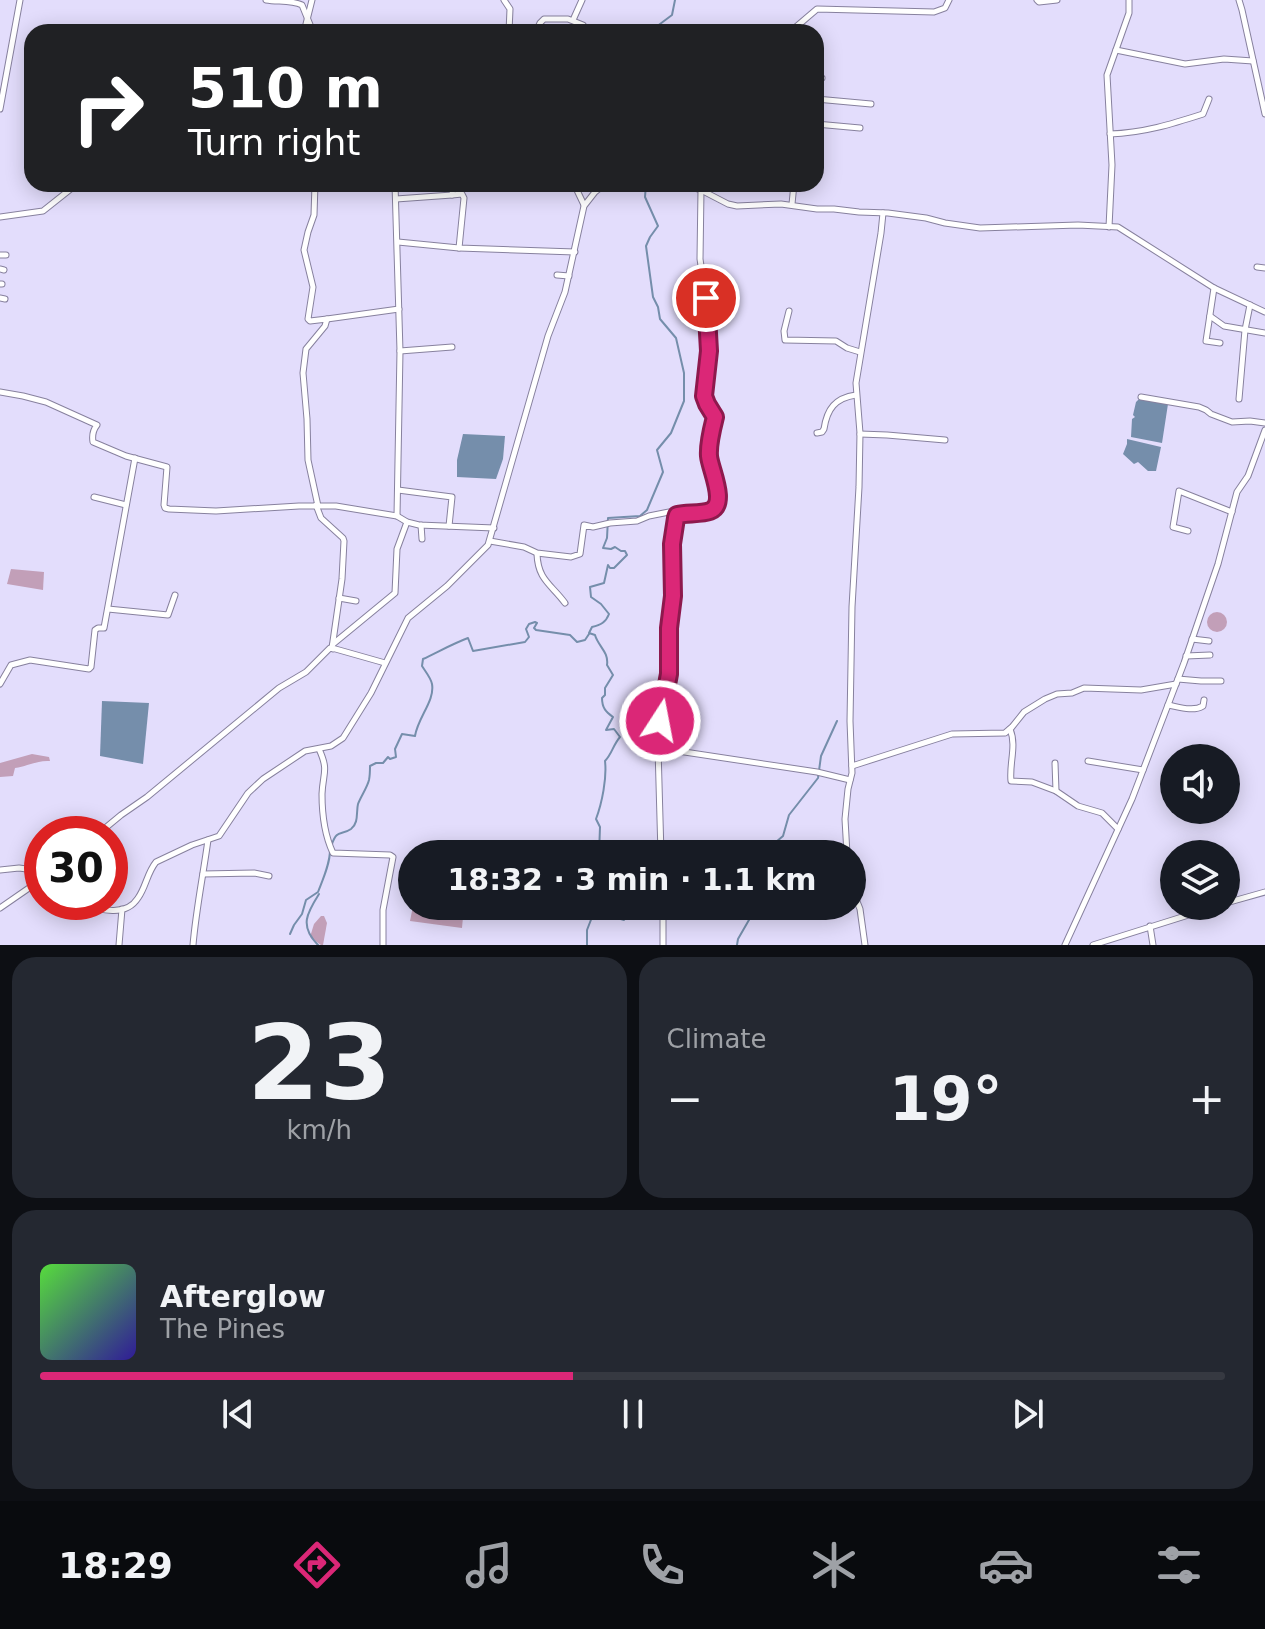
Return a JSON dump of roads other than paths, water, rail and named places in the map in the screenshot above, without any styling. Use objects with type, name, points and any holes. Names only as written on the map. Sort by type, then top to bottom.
[{"type":"street","points":[[0,109],[20,0]]},
{"type":"street","points":[[266,0],[297,2],[302,5],[310,24]]},
{"type":"street","points":[[306,24],[312,0]]},
{"type":"street","points":[[504,0],[510,9],[509,24]]},
{"type":"street","points":[[573,20],[582,0]]},
{"type":"street","points":[[803,24],[817,9],[934,12],[945,8],[949,0]]},
{"type":"street","points":[[1037,0],[1057,0]]},
{"type":"street","points":[[1109,227],[1112,184],[1107,75],[1129,13],[1129,0]]},
{"type":"street","points":[[1239,0],[1265,114]]},
{"type":"street","points":[[539,24],[544,19],[560,18],[581,24]]},
{"type":"street","points":[[1116,50],[1185,64],[1224,59],[1253,61]]},
{"type":"street","points":[[1110,134],[1163,127],[1203,114],[1209,99]]},
{"type":"street","points":[[824,100],[871,104]]},
{"type":"street","points":[[824,125],[860,128]]},
{"type":"street","points":[[0,217],[43,211],[67,192]]},
{"type":"street","points":[[315,192],[314,215],[304,250],[313,287],[308,319],[399,309]]},
{"type":"street","points":[[396,192],[400,351],[397,516]]},
{"type":"street","points":[[578,192],[584,206]]},
{"type":"street","points":[[128,907],[140,896],[156,862],[219,836],[248,793],[263,779],[305,751],[331,746],[343,738],[371,693],[408,618],[447,586],[490,541],[548,336],[565,292],[584,206],[597,192]]},
{"type":"street","points":[[490,541],[524,547],[537,553],[578,556],[584,525],[593,527],[637,521],[669,512],[677,515],[709,512],[714,508],[717,501],[716,480],[708,455],[715,417],[704,396],[709,351],[708,313],[700,259],[701,192]]},
{"type":"street","points":[[705,192],[737,206],[792,204],[926,218],[980,228],[1118,227],[1214,288],[1265,312]]},
{"type":"street","points":[[792,204],[793,192]]},
{"type":"street","points":[[396,199],[462,194],[459,248]]},
{"type":"street","points":[[846,840],[845,819],[852,766],[852,621],[860,434],[856,395],[883,213]]},
{"type":"street","points":[[398,242],[459,248],[575,252]]},
{"type":"street","points":[[1257,267],[1265,268]]},
{"type":"street","points":[[557,275],[569,276]]},
{"type":"street","points":[[1214,288],[1206,341],[1220,343]]},
{"type":"street","points":[[1239,399],[1250,305]]},
{"type":"street","points":[[789,311],[785,340],[836,341],[861,352]]},
{"type":"street","points":[[1209,315],[1224,326],[1265,333]]},
{"type":"street","points":[[327,319],[306,349],[303,373],[308,460],[317,506],[321,518],[344,541],[332,647]]},
{"type":"street","points":[[400,351],[452,347]]},
{"type":"street","points":[[0,392],[46,402],[97,425],[93,442],[108,450],[167,467],[165,508],[216,511],[317,506],[397,516],[421,525],[494,528]]},
{"type":"street","points":[[817,433],[824,429],[831,407],[844,397],[856,395]]},
{"type":"street","points":[[1141,397],[1199,407],[1232,422],[1265,423]]},
{"type":"street","points":[[1065,945],[1143,770],[1218,564],[1237,492],[1248,476],[1265,430]]},
{"type":"street","points":[[860,434],[945,440]]},
{"type":"street","points":[[0,684],[11,665],[30,660],[91,667],[95,630],[104,628],[108,609],[135,458]]},
{"type":"street","points":[[398,490],[452,497],[449,526]]},
{"type":"street","points":[[1188,531],[1173,527],[1179,491],[1232,512]]},
{"type":"street","points":[[94,497],[126,505]]},
{"type":"street","points":[[661,840],[656,745],[669,674],[672,544],[677,515]]},
{"type":"street","points":[[120,816],[279,688],[306,672],[395,593],[397,549],[407,522]]},
{"type":"street","points":[[421,525],[422,539]]},
{"type":"street","points":[[537,553],[541,575],[565,603]]},
{"type":"street","points":[[108,609],[168,615],[175,595]]},
{"type":"street","points":[[339,598],[356,601]]},
{"type":"street","points":[[1192,639],[1209,641]]},
{"type":"street","points":[[332,647],[385,663]]},
{"type":"street","points":[[1186,656],[1210,655]]},
{"type":"street","points":[[852,766],[952,734],[1005,733],[1024,712],[1057,694],[1084,688],[1141,690],[1177,681],[1221,681]]},
{"type":"street","points":[[1168,705],[1200,708],[1204,700]]},
{"type":"street","points":[[1010,729],[1013,735],[1011,781],[1032,782],[1056,791],[1071,803],[1102,813],[1118,829]]},
{"type":"street","points":[[658,748],[818,772],[850,781]]},
{"type":"street","points":[[319,749],[326,768],[322,795],[326,839],[333,853],[393,857],[383,910],[383,945]]},
{"type":"street","points":[[1088,761],[1143,770]]},
{"type":"street","points":[[1055,763],[1056,791]]},
{"type":"street","points":[[193,945],[208,840]]},
{"type":"street","points":[[0,870],[24,869]]},
{"type":"street","points":[[203,874],[254,873],[269,876]]},
{"type":"street","points":[[0,908],[24,891]]},
{"type":"street","points":[[1240,899],[1265,892]]},
{"type":"street","points":[[119,945],[121,920]]},
{"type":"street","points":[[663,920],[663,945]]},
{"type":"street","points":[[862,920],[865,945]]},
{"type":"street","points":[[1093,945],[1170,920]]},
{"type":"street","points":[[1150,926],[1153,945]]},
{"type":"water","points":[[1139,399],[1168,404],[1162,443],[1131,437],[1132,419]]},
{"type":"water","points":[[463,434],[505,436],[503,459],[496,479],[457,477]]},
{"type":"water","points":[[1127,439],[1161,447],[1156,471],[1148,471],[1138,462],[1134,464],[1123,454]]},
{"type":"water","points":[[102,701],[149,703],[143,764],[100,756]]},
{"type":"waterway","points":[[660,24],[672,15],[675,0]]},
{"type":"waterway","points":[[600,840],[600,827],[596,819],[604,790],[605,761],[620,737],[614,729],[606,730],[613,717],[605,709],[602,698],[613,675],[595,635],[589,633],[609,614],[591,597],[590,587],[604,583],[608,565],[614,568],[627,555],[615,547],[603,548],[608,518],[640,516],[647,510],[663,472],[657,450],[671,433],[684,401],[684,373],[676,338],[660,319],[653,297],[646,246],[658,226],[645,192]]},
{"type":"waterway","points":[[332,844],[338,835],[355,824],[358,804],[369,780],[370,766],[383,763],[388,757],[396,757],[395,749],[402,734],[415,736],[432,690],[422,666],[423,659],[468,638],[473,651],[525,642],[529,637],[526,629],[535,622],[536,630],[570,635],[577,642],[585,640],[589,634]]},
{"type":"waterway","points":[[778,840],[783,836],[789,815],[818,778],[821,756],[837,721]]},
{"type":"waterway","points":[[290,934],[306,900],[318,892],[328,866],[330,850]]},
{"type":"waterway","points":[[318,945],[308,932],[307,920],[319,894]]},
{"type":"waterway","points":[[587,945],[591,920]]},
{"type":"waterway","points":[[737,945],[749,920]]}]
